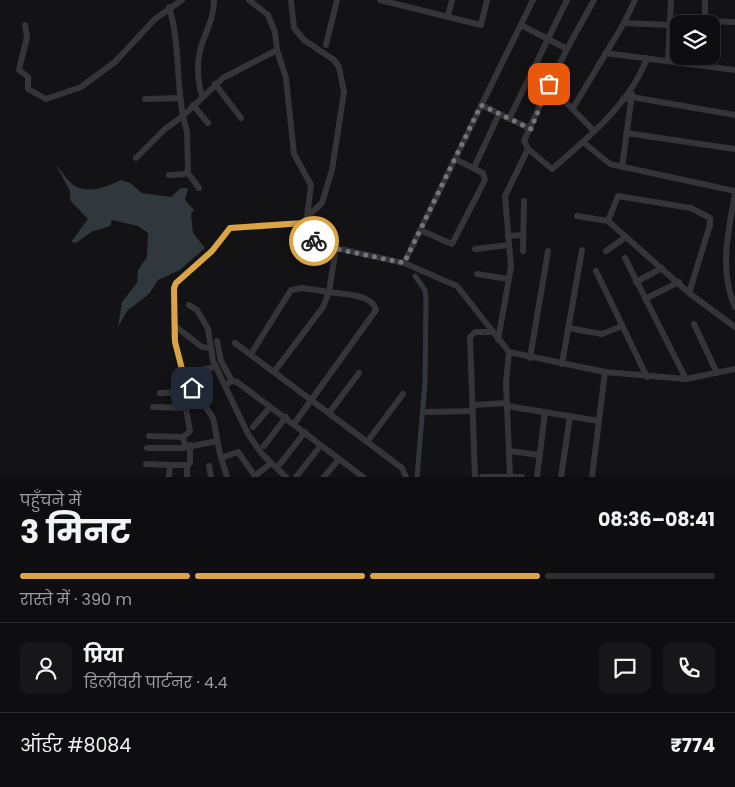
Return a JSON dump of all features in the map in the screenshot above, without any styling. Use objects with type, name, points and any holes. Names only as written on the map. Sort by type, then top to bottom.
[{"type":"street","points":[[25,25],[27,37],[19,70],[28,77],[28,89],[41,98],[54,98],[96,77],[169,7],[182,0]]},
{"type":"street","points":[[202,96],[198,64],[202,44],[212,21],[214,0]]},
{"type":"street","points":[[249,0],[268,15],[276,32],[278,50],[286,78],[294,154],[311,185],[305,234],[311,239],[322,246],[404,263],[457,286],[509,352],[530,358],[604,372],[647,377],[686,379],[735,369]]},
{"type":"street","points":[[227,477],[213,418],[183,373],[175,342],[173,296],[176,283],[212,251],[226,230],[306,220],[322,203],[332,170],[344,92],[339,67],[334,60],[304,40],[294,28],[291,0]]},
{"type":"street","points":[[326,45],[337,0]]},
{"type":"street","points":[[380,0],[408,3],[481,24],[487,0]]},
{"type":"street","points":[[448,16],[452,0]]},
{"type":"street","points":[[404,263],[533,0]]},
{"type":"street","points":[[509,119],[567,0]]},
{"type":"street","points":[[594,0],[549,84],[531,129],[524,141],[528,149],[552,169],[583,142],[624,99],[640,76],[647,58]]},
{"type":"street","points":[[573,108],[624,23],[635,0]]},
{"type":"street","points":[[670,15],[671,0]]},
{"type":"street","points":[[705,0],[705,15]]},
{"type":"street","points":[[169,7],[176,28],[180,98],[187,132],[188,173],[199,188]]},
{"type":"street","points":[[720,22],[733,22]]},
{"type":"street","points":[[624,23],[670,23],[668,60]]},
{"type":"street","points":[[521,25],[567,49]]},
{"type":"street","points":[[136,158],[169,125],[183,116],[214,84],[231,73],[278,50]]},
{"type":"street","points":[[606,53],[735,70]]},
{"type":"street","points":[[214,84],[241,118]]},
{"type":"street","points":[[549,84],[594,131]]},
{"type":"street","points":[[622,167],[634,86]]},
{"type":"street","points":[[624,99],[632,97],[735,115]]},
{"type":"street","points":[[145,99],[180,98]]},
{"type":"street","points":[[193,105],[208,123]]},
{"type":"street","points":[[481,105],[531,129]]},
{"type":"street","points":[[474,168],[499,114]]},
{"type":"street","points":[[626,133],[735,149]]},
{"type":"street","points":[[583,142],[610,164],[735,193],[725,261],[726,277],[735,307]]},
{"type":"street","points":[[498,340],[511,267],[506,196],[528,149]]},
{"type":"street","points":[[420,230],[447,243],[454,242],[486,177],[483,173],[455,159]]},
{"type":"street","points":[[169,175],[188,173]]},
{"type":"street","points":[[608,221],[616,198],[622,195],[690,208],[707,215],[710,225],[689,293]]},
{"type":"street","points":[[523,251],[524,201]]},
{"type":"street","points":[[577,216],[608,221],[679,282],[689,293],[735,327]]},
{"type":"street","points":[[508,236],[522,235]]},
{"type":"street","points":[[606,251],[626,237]]},
{"type":"street","points":[[475,249],[509,245]]},
{"type":"street","points":[[274,372],[323,307],[329,292],[336,248]]},
{"type":"street","points":[[562,364],[582,250]]},
{"type":"street","points":[[530,358],[548,251]]},
{"type":"street","points":[[624,258],[686,379]]},
{"type":"street","points":[[636,282],[662,268]]},
{"type":"street","points":[[596,271],[647,377]]},
{"type":"street","points":[[477,274],[508,280]]},
{"type":"street","points":[[645,299],[679,282]]},
{"type":"street","points":[[251,354],[291,290],[302,288],[364,298],[374,305],[376,310],[294,424]]},
{"type":"street","points":[[189,304],[195,307],[208,329],[216,367],[228,383]]},
{"type":"street","points":[[694,324],[717,373]]},
{"type":"street","points":[[175,326],[202,346],[211,348]]},
{"type":"street","points":[[568,328],[602,334],[622,326]]},
{"type":"street","points":[[475,477],[471,335],[475,332],[493,332]]},
{"type":"street","points":[[217,341],[228,383],[248,434],[271,463],[286,477]]},
{"type":"street","points":[[235,343],[402,468],[406,477]]},
{"type":"street","points":[[509,352],[507,405],[510,476]]},
{"type":"street","points":[[183,373],[216,367]]},
{"type":"street","points":[[592,477],[604,372]]},
{"type":"street","points":[[329,413],[359,373]]},
{"type":"street","points":[[228,383],[237,382],[286,417],[363,477]]},
{"type":"street","points":[[160,393],[183,392],[192,388]]},
{"type":"street","points":[[149,436],[183,437],[190,431],[183,392]]},
{"type":"street","points":[[367,442],[403,394]]},
{"type":"street","points":[[427,412],[507,405],[599,420]]},
{"type":"street","points":[[153,407],[186,408]]},
{"type":"street","points":[[253,427],[270,407]]},
{"type":"street","points":[[537,477],[546,412]]},
{"type":"street","points":[[560,477],[570,416]]},
{"type":"street","points":[[264,446],[286,417]]},
{"type":"street","points":[[280,464],[304,432]]},
{"type":"street","points":[[183,437],[188,446],[191,461],[187,465],[187,477]]},
{"type":"street","points":[[147,448],[188,446],[217,441]]},
{"type":"street","points":[[296,477],[321,445]]},
{"type":"street","points":[[221,458],[238,452],[255,477],[271,463]]},
{"type":"street","points":[[509,452],[540,454]]},
{"type":"street","points":[[324,477],[339,459]]},
{"type":"street","points":[[146,464],[187,465]]},
{"type":"street","points":[[169,477],[170,465]]},
{"type":"street","points":[[210,466],[211,477]]},
{"type":"street","points":[[482,477],[522,477]]},
{"type":"shaded area","points":[[56,165],[75,186],[86,189],[111,185],[121,180],[130,183],[142,193],[171,197],[181,188],[188,188],[185,200],[194,210],[191,214],[193,233],[205,248],[180,270],[158,280],[149,294],[127,311],[118,327],[122,302],[137,283],[138,270],[147,257],[148,233],[138,226],[112,220],[110,226],[91,232],[76,243],[71,242],[88,219],[70,200],[70,191]]},
{"type":"waterway","points":[[415,276],[425,290],[426,300],[425,382],[417,477]]},
{"type":"way so far","points":[[314,241],[322,246],[404,263],[481,105],[531,129],[549,84]]},
{"type":"route","points":[[192,388],[183,373],[174,337],[176,323],[173,296],[176,283],[212,251],[226,230],[230,228],[304,223],[305,234],[314,241]]}]
